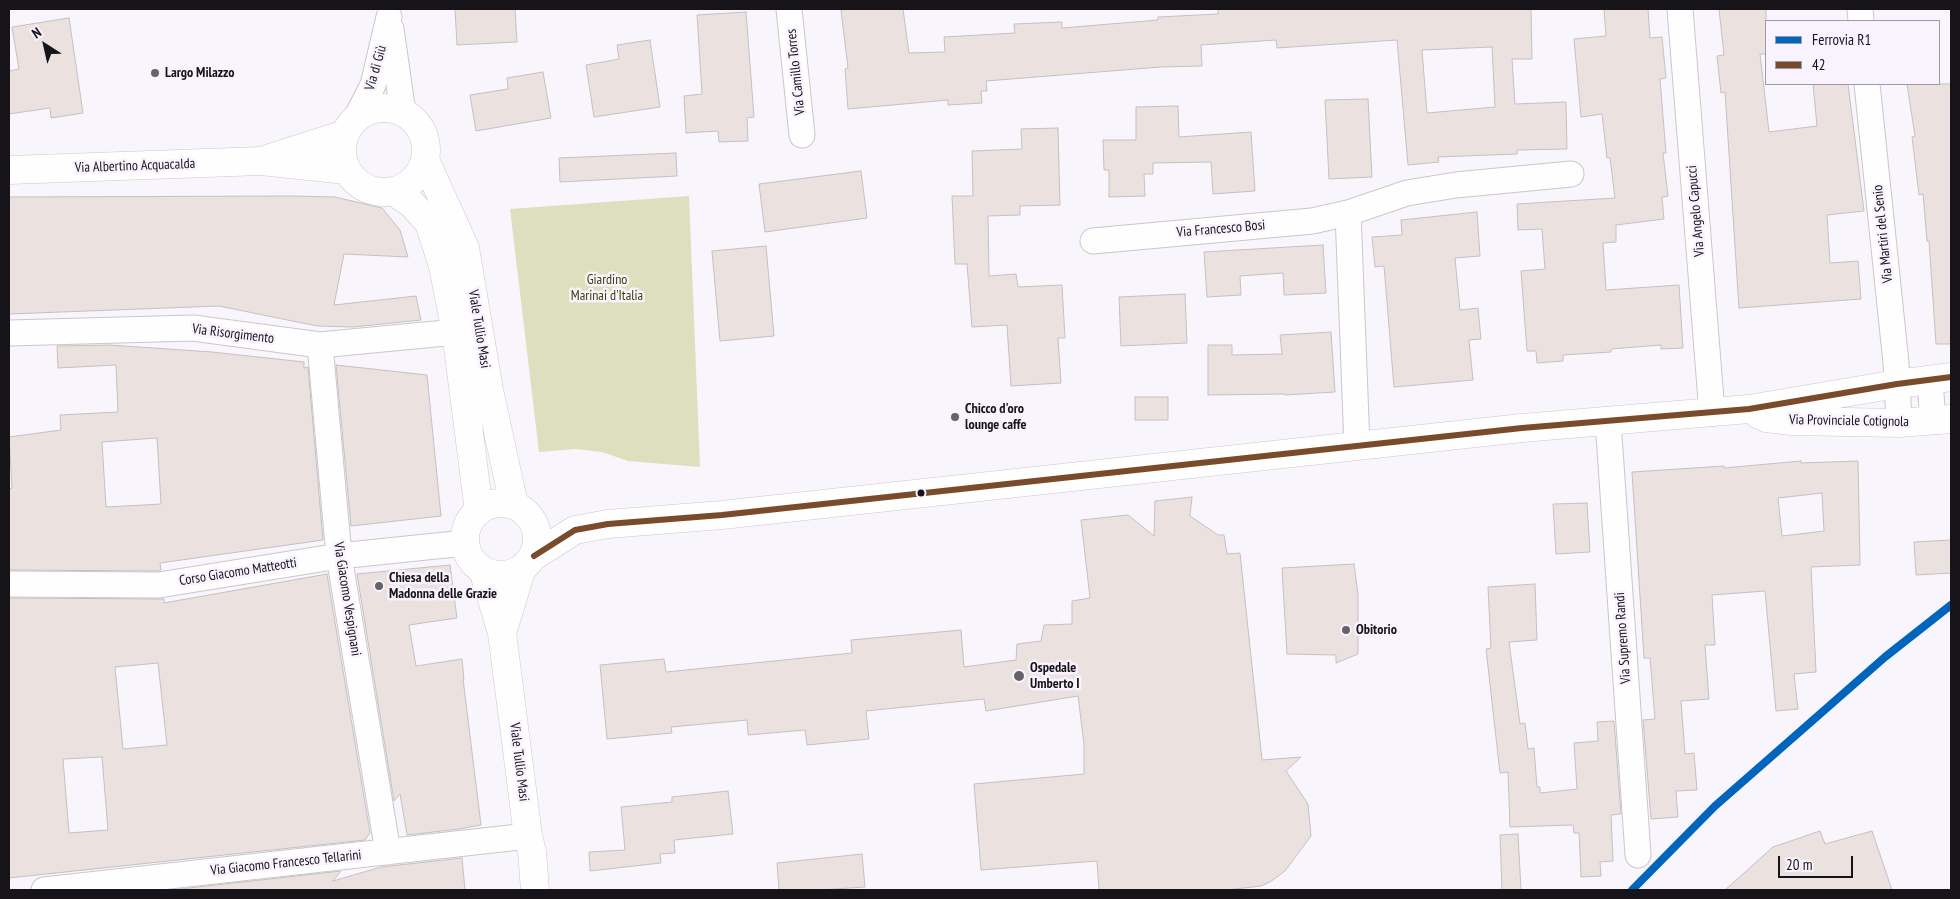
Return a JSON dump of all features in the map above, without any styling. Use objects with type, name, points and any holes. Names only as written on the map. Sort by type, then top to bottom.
[{"type":"main road","points":[[347,170],[343,159],[342,146],[351,126],[367,111],[392,108],[404,113]]},
{"type":"main road","name":"Viale Tullio Masi","points":[[404,113],[414,121],[422,132],[426,146],[424,160],[466,248],[489,390],[522,511],[535,526],[537,536],[502,633]]},
{"type":"main road","name":"Via Albertino Acquacalda","points":[[261,161],[351,126]]},
{"type":"main road","points":[[393,191],[413,180],[424,160]]},
{"type":"main road","name":"Via Albertino Acquacalda","points":[[9,170],[261,161],[347,170]]},
{"type":"main road","name":"Viale Tullio Masi","points":[[347,170],[356,181],[366,188],[393,191],[412,204],[429,223],[443,266],[456,332],[479,511]]},
{"type":"main road","points":[[483,570],[492,574],[503,575],[513,573],[575,530],[608,524],[722,516],[1522,428],[1749,410],[1897,384],[1943,383]]},
{"type":"main road","name":"Via Provinciale Cotignola","points":[[1749,410],[1766,418],[1792,421],[1899,423],[1942,420]]},
{"type":"main road","points":[[465,543],[466,531],[471,520],[479,511],[490,505],[502,503],[575,530]]},
{"type":"main road","name":"Viale Tullio Masi","points":[[465,543],[468,554],[474,563],[483,570],[502,633],[528,836],[532,852],[535,890]]},
{"type":"street","name":"Via Camillo Torres","points":[[789,9],[802,135]]},
{"type":"street","name":"Via Angelo Capucci","points":[[1680,9],[1712,413]]},
{"type":"street","name":"Via di Giù","points":[[389,13],[404,113]]},
{"type":"street","name":"Via di Giù","points":[[351,126],[374,85],[389,13]]},
{"type":"street","name":"Via Martiri del Senio","points":[[1867,85],[1897,384],[1899,423]]},
{"type":"street","name":"Via Francesco Bosi","points":[[1093,241],[1312,221],[1348,213],[1407,193],[1456,185],[1571,174]]},
{"type":"street","points":[[1348,213],[1357,446]]},
{"type":"street","name":"Via Risorgimento","points":[[9,334],[194,328],[320,344],[456,332]]},
{"type":"street","name":"Via Giacomo Vespignani","points":[[320,344],[340,556],[388,852]]},
{"type":"street","points":[[1942,420],[1943,383]]},
{"type":"street","name":"Via Supremo Randi","points":[[1608,421],[1638,855]]},
{"type":"street","name":"Corso Giacomo Matteotti","points":[[9,584],[159,585],[340,556],[465,543]]},
{"type":"street","name":"Via Giacomo Francesco Tellarini","points":[[44,890],[528,836]]},
{"type":"green space","name":"Giardino Marinai d'Italia","points":[[689,196],[700,467],[628,461],[602,452],[575,449],[539,452],[510,209]]},
{"type":"building","points":[[455,9],[515,9],[517,42],[457,45]]},
{"type":"building","points":[[903,9],[909,53],[945,52],[944,37],[1015,33],[1014,24],[1062,22],[1062,28],[1158,20],[1158,17],[1218,14],[1218,9],[1531,9],[1532,59],[1512,59],[1515,104],[1566,102],[1567,149],[1517,150],[1517,154],[1438,157],[1439,162],[1408,165],[1397,40],[1277,48],[1276,40],[1201,45],[1202,66],[1161,67],[986,81],[987,91],[981,91],[982,103],[948,105],[948,100],[848,109],[845,69],[848,68],[841,10]],"holes":[[[1492,47],[1495,107],[1427,113],[1422,50]]]},
{"type":"building","points":[[1604,9],[1648,9],[1650,38],[1662,37],[1666,78],[1660,79],[1666,153],[1663,153],[1668,196],[1662,197],[1664,219],[1616,225],[1616,242],[1603,243],[1606,290],[1679,285],[1683,348],[1661,349],[1661,345],[1611,349],[1611,352],[1563,355],[1563,361],[1537,363],[1536,351],[1527,351],[1521,271],[1545,269],[1542,229],[1518,230],[1517,204],[1615,198],[1610,158],[1607,158],[1602,114],[1581,117],[1574,39],[1606,36]]},
{"type":"building","points":[[1719,9],[1766,9],[1765,54],[1760,54],[1769,132],[1817,126],[1813,85],[1848,85],[1864,211],[1827,215],[1830,263],[1858,261],[1861,299],[1739,308],[1725,92],[1721,93],[1717,56],[1724,55]]},
{"type":"building","points":[[746,12],[754,117],[747,118],[748,141],[719,142],[718,131],[686,133],[684,96],[702,94],[697,15]]},
{"type":"building","points":[[69,18],[83,113],[51,118],[50,108],[9,114],[9,71],[19,69],[12,27]]},
{"type":"building","points":[[650,40],[660,107],[594,117],[586,65],[619,59],[617,45]]},
{"type":"building","points":[[543,72],[551,118],[476,131],[470,95],[508,89],[507,78]]},
{"type":"building","points":[[1951,84],[1951,344],[1936,344],[1929,241],[1927,241],[1923,194],[1919,195],[1912,137],[1915,136],[1907,85]]},
{"type":"building","points":[[1368,99],[1372,177],[1329,179],[1325,100]]},
{"type":"building","points":[[1178,106],[1179,137],[1251,132],[1255,191],[1213,194],[1211,162],[1153,163],[1153,174],[1144,174],[1145,196],[1109,197],[1109,170],[1104,170],[1103,140],[1136,140],[1136,107]]},
{"type":"building","points":[[1058,128],[1060,205],[1020,206],[1020,215],[988,216],[989,276],[1016,274],[1018,287],[1062,285],[1065,338],[1058,338],[1061,383],[1011,386],[1007,325],[972,327],[967,264],[955,264],[952,196],[973,196],[972,151],[1022,149],[1021,129]]},
{"type":"building","points":[[676,153],[677,176],[560,182],[559,158]]},
{"type":"building","points":[[861,171],[867,218],[765,232],[759,184]]},
{"type":"building","points":[[9,197],[335,197],[382,208],[400,230],[408,257],[344,254],[334,305],[416,296],[421,320],[353,327],[317,326],[219,306],[9,314]]},
{"type":"building","points":[[1477,212],[1480,256],[1455,258],[1460,310],[1478,308],[1481,339],[1469,340],[1473,380],[1394,387],[1384,266],[1375,267],[1372,237],[1402,235],[1401,220]]},
{"type":"building","points":[[1323,245],[1326,293],[1284,295],[1283,273],[1240,276],[1241,295],[1207,297],[1204,252]]},
{"type":"building","points":[[766,246],[774,336],[720,341],[712,251]]},
{"type":"building","points":[[1185,294],[1187,343],[1121,346],[1119,297]]},
{"type":"building","points":[[1331,332],[1335,392],[1285,395],[1208,395],[1208,345],[1232,345],[1232,355],[1282,354],[1280,335]]},
{"type":"building","points":[[109,345],[212,352],[304,362],[304,368],[308,367],[323,540],[160,563],[161,570],[158,571],[9,570],[9,489],[12,488],[9,437],[61,430],[60,415],[118,412],[116,365],[58,368],[57,346]],"holes":[[[157,438],[161,504],[106,507],[102,442]]]},
{"type":"building","points":[[336,365],[427,375],[441,516],[351,526]]},
{"type":"building","points":[[1135,397],[1168,397],[1168,420],[1135,420]]},
{"type":"building","points":[[1801,461],[1801,463],[1858,461],[1860,565],[1811,567],[1816,672],[1794,674],[1798,709],[1776,711],[1765,591],[1712,595],[1715,645],[1705,645],[1709,699],[1681,701],[1685,754],[1694,753],[1697,790],[1676,791],[1678,817],[1651,819],[1643,720],[1655,719],[1650,658],[1644,658],[1632,472],[1724,466],[1724,468]],"holes":[[[1822,493],[1824,531],[1782,536],[1778,498]]]},
{"type":"building","points":[[1192,497],[1190,516],[1218,535],[1224,535],[1227,554],[1240,553],[1262,760],[1301,757],[1286,771],[1308,804],[1311,836],[1285,871],[1261,886],[1227,890],[1099,890],[1097,861],[981,870],[974,784],[1084,774],[1084,744],[1078,696],[986,711],[984,699],[866,711],[869,739],[807,745],[805,730],[748,735],[747,720],[671,727],[672,733],[607,739],[600,665],[664,659],[666,672],[852,653],[851,640],[961,630],[964,667],[1016,660],[1017,644],[1041,641],[1044,625],[1072,624],[1072,601],[1090,598],[1081,520],[1128,515],[1154,536],[1155,501]]},
{"type":"building","points":[[1587,503],[1590,552],[1556,554],[1553,504]]},
{"type":"building","points":[[1951,540],[1951,573],[1916,575],[1914,542]]},
{"type":"building","points":[[1354,564],[1358,594],[1358,654],[1336,663],[1336,655],[1287,654],[1282,568]]},
{"type":"building","points":[[450,565],[457,618],[409,625],[416,666],[462,659],[481,825],[407,835],[400,794],[394,801],[357,574]]},
{"type":"building","points":[[327,574],[370,833],[365,840],[9,878],[9,598],[164,599],[164,603]],"holes":[[[158,663],[167,745],[123,749],[115,667]],[[102,757],[108,830],[69,833],[63,759]]]},
{"type":"building","points":[[1535,584],[1537,640],[1509,642],[1520,724],[1525,723],[1528,749],[1534,748],[1537,787],[1540,787],[1540,793],[1577,789],[1574,743],[1598,741],[1597,722],[1614,721],[1621,814],[1611,815],[1613,861],[1600,862],[1601,876],[1581,877],[1579,833],[1574,833],[1573,825],[1510,827],[1508,772],[1500,773],[1486,649],[1491,648],[1488,587]]},
{"type":"building","points":[[728,791],[733,834],[674,840],[675,853],[660,854],[661,863],[590,871],[589,852],[625,850],[621,807],[672,802],[672,797]]},
{"type":"building","points":[[1820,831],[1825,844],[1872,831],[1892,890],[1725,890],[1773,847]]},
{"type":"building","points":[[1518,834],[1521,890],[1502,890],[1500,835]]},
{"type":"building","points":[[862,854],[865,887],[779,890],[777,863]]},
{"type":"building","points":[[462,858],[465,890],[171,890],[341,871],[333,881],[381,867]]},
{"type":"rail line","name":"R1","points":[[1632,890],[1715,806],[1885,657],[1951,605]]},
{"type":"transit line","name":"42","points":[[534,556],[575,530],[608,524],[722,515],[1522,428],[1749,409],[1897,384],[1951,377]]},
{"type":"place","name":"Largo Milazzo","points":[[155,73]]},
{"type":"place","name":"Chicco d'oro lounge caffe","points":[[955,417]]},
{"type":"place","name":"Chiesa della Madonna delle Grazie","points":[[379,586]]},
{"type":"place","name":"Obitorio","points":[[1346,630]]},
{"type":"place","name":"Ospedale Umberto I","points":[[1019,676]]}]
